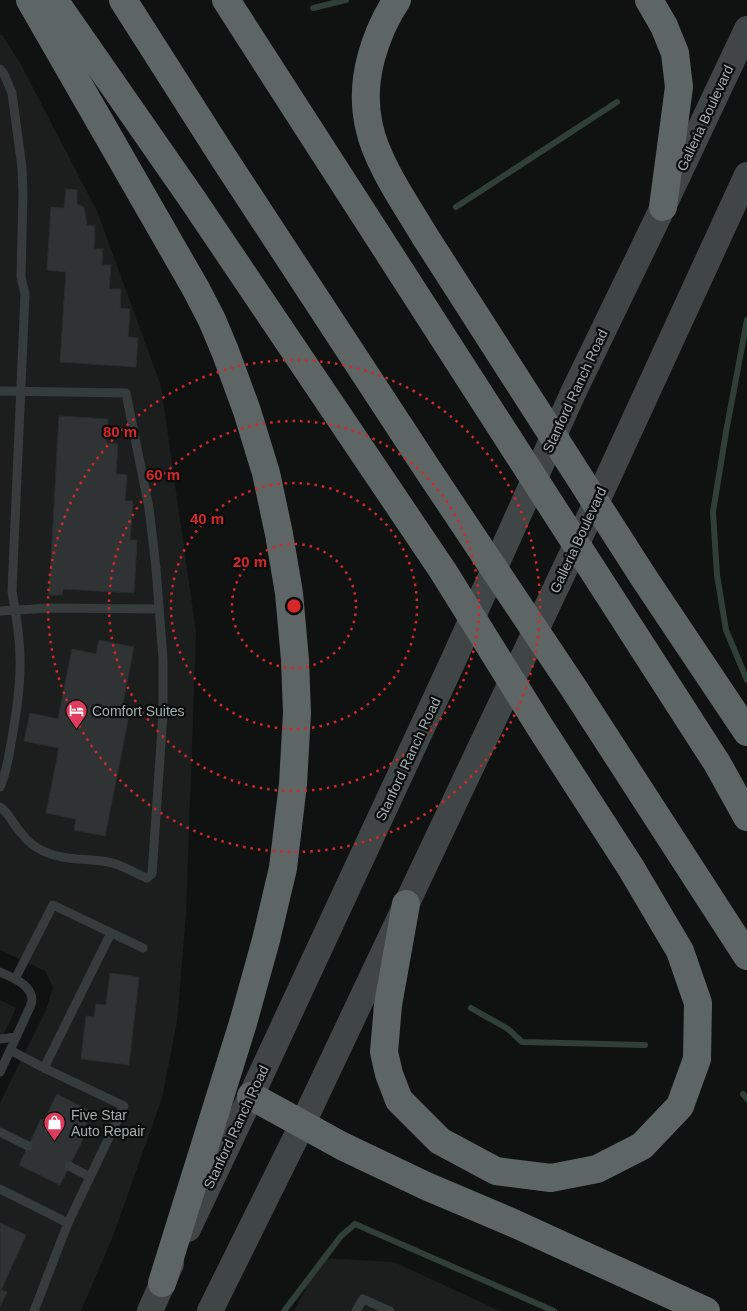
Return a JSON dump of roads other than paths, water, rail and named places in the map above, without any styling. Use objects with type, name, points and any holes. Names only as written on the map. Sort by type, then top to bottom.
[{"type":"highway","points":[[30,0],[212,320],[247,411],[266,473],[289,593],[295,660],[297,713],[293,784],[283,868],[264,949],[243,1023],[162,1284]]},
{"type":"highway","points":[[54,0],[193,200],[443,570],[540,727],[631,868],[680,951],[698,1003],[697,1059],[680,1106],[642,1146],[597,1169],[551,1178],[496,1171],[440,1141],[399,1100],[389,1074],[384,1052],[388,1005],[406,904]]},
{"type":"highway","points":[[123,0],[223,157],[575,690],[747,956]]},
{"type":"highway","points":[[226,0],[712,755],[747,817]]},
{"type":"highway","points":[[397,0],[383,21],[368,69],[366,108],[369,128],[375,146],[396,188],[426,238],[644,578],[747,732]]},
{"type":"highway","points":[[648,0],[664,26],[675,53],[679,87],[663,207]]},
{"type":"highway","points":[[251,1096],[342,1146],[426,1186],[511,1222],[706,1311]]},
{"type":"main road","name":"Galleria Boulevard","points":[[663,207],[747,29]]},
{"type":"main road","name":"Galleria Boulevard","points":[[406,904],[616,461],[747,175]]},
{"type":"main road","name":"Stanford Ranch Road","points":[[150,1311],[453,662],[573,393],[663,207]]},
{"type":"main road","points":[[210,1311],[302,1125],[406,904]]},
{"type":"lane","points":[[0,69],[12,93],[22,168],[21,277],[25,294],[12,591],[18,629],[20,668],[18,698],[10,751],[0,787]]},
{"type":"lane","points":[[0,391],[126,393],[149,508],[163,659],[163,714],[152,874],[147,878],[114,863],[58,856],[44,852],[33,846],[22,835],[0,807]]},
{"type":"lane","points":[[0,611],[51,608],[159,609]]},
{"type":"lane","points":[[15,979],[53,905],[143,948]]},
{"type":"lane","points":[[44,1068],[111,933]]},
{"type":"lane","points":[[0,972],[25,986],[32,998],[30,1007],[0,1072]]},
{"type":"lane","points":[[0,1039],[16,1037]]},
{"type":"lane","points":[[10,1050],[124,1106],[68,1223],[34,1311]]},
{"type":"lane","points":[[0,1132],[28,1146]]},
{"type":"lane","points":[[69,1166],[90,1177]]},
{"type":"lane","points":[[0,1189],[68,1223]]},
{"type":"lane","points":[[356,1311],[363,1299],[390,1311]]},
{"type":"waterway","points":[[313,8],[346,0]]},
{"type":"waterway","points":[[456,207],[617,102]]},
{"type":"waterway","points":[[747,320],[713,512],[717,575],[726,630],[747,680]]},
{"type":"waterway","points":[[471,1008],[508,1029],[522,1042],[645,1045]]},
{"type":"waterway","points":[[743,1094],[747,1099]]},
{"type":"waterway","points":[[284,1311],[341,1236],[355,1224],[554,1311]]},
{"type":"place","name":"Comfort Suites","points":[[76,730]]},
{"type":"place","name":"Five Star Auto Repair","points":[[55,1142]]}]
